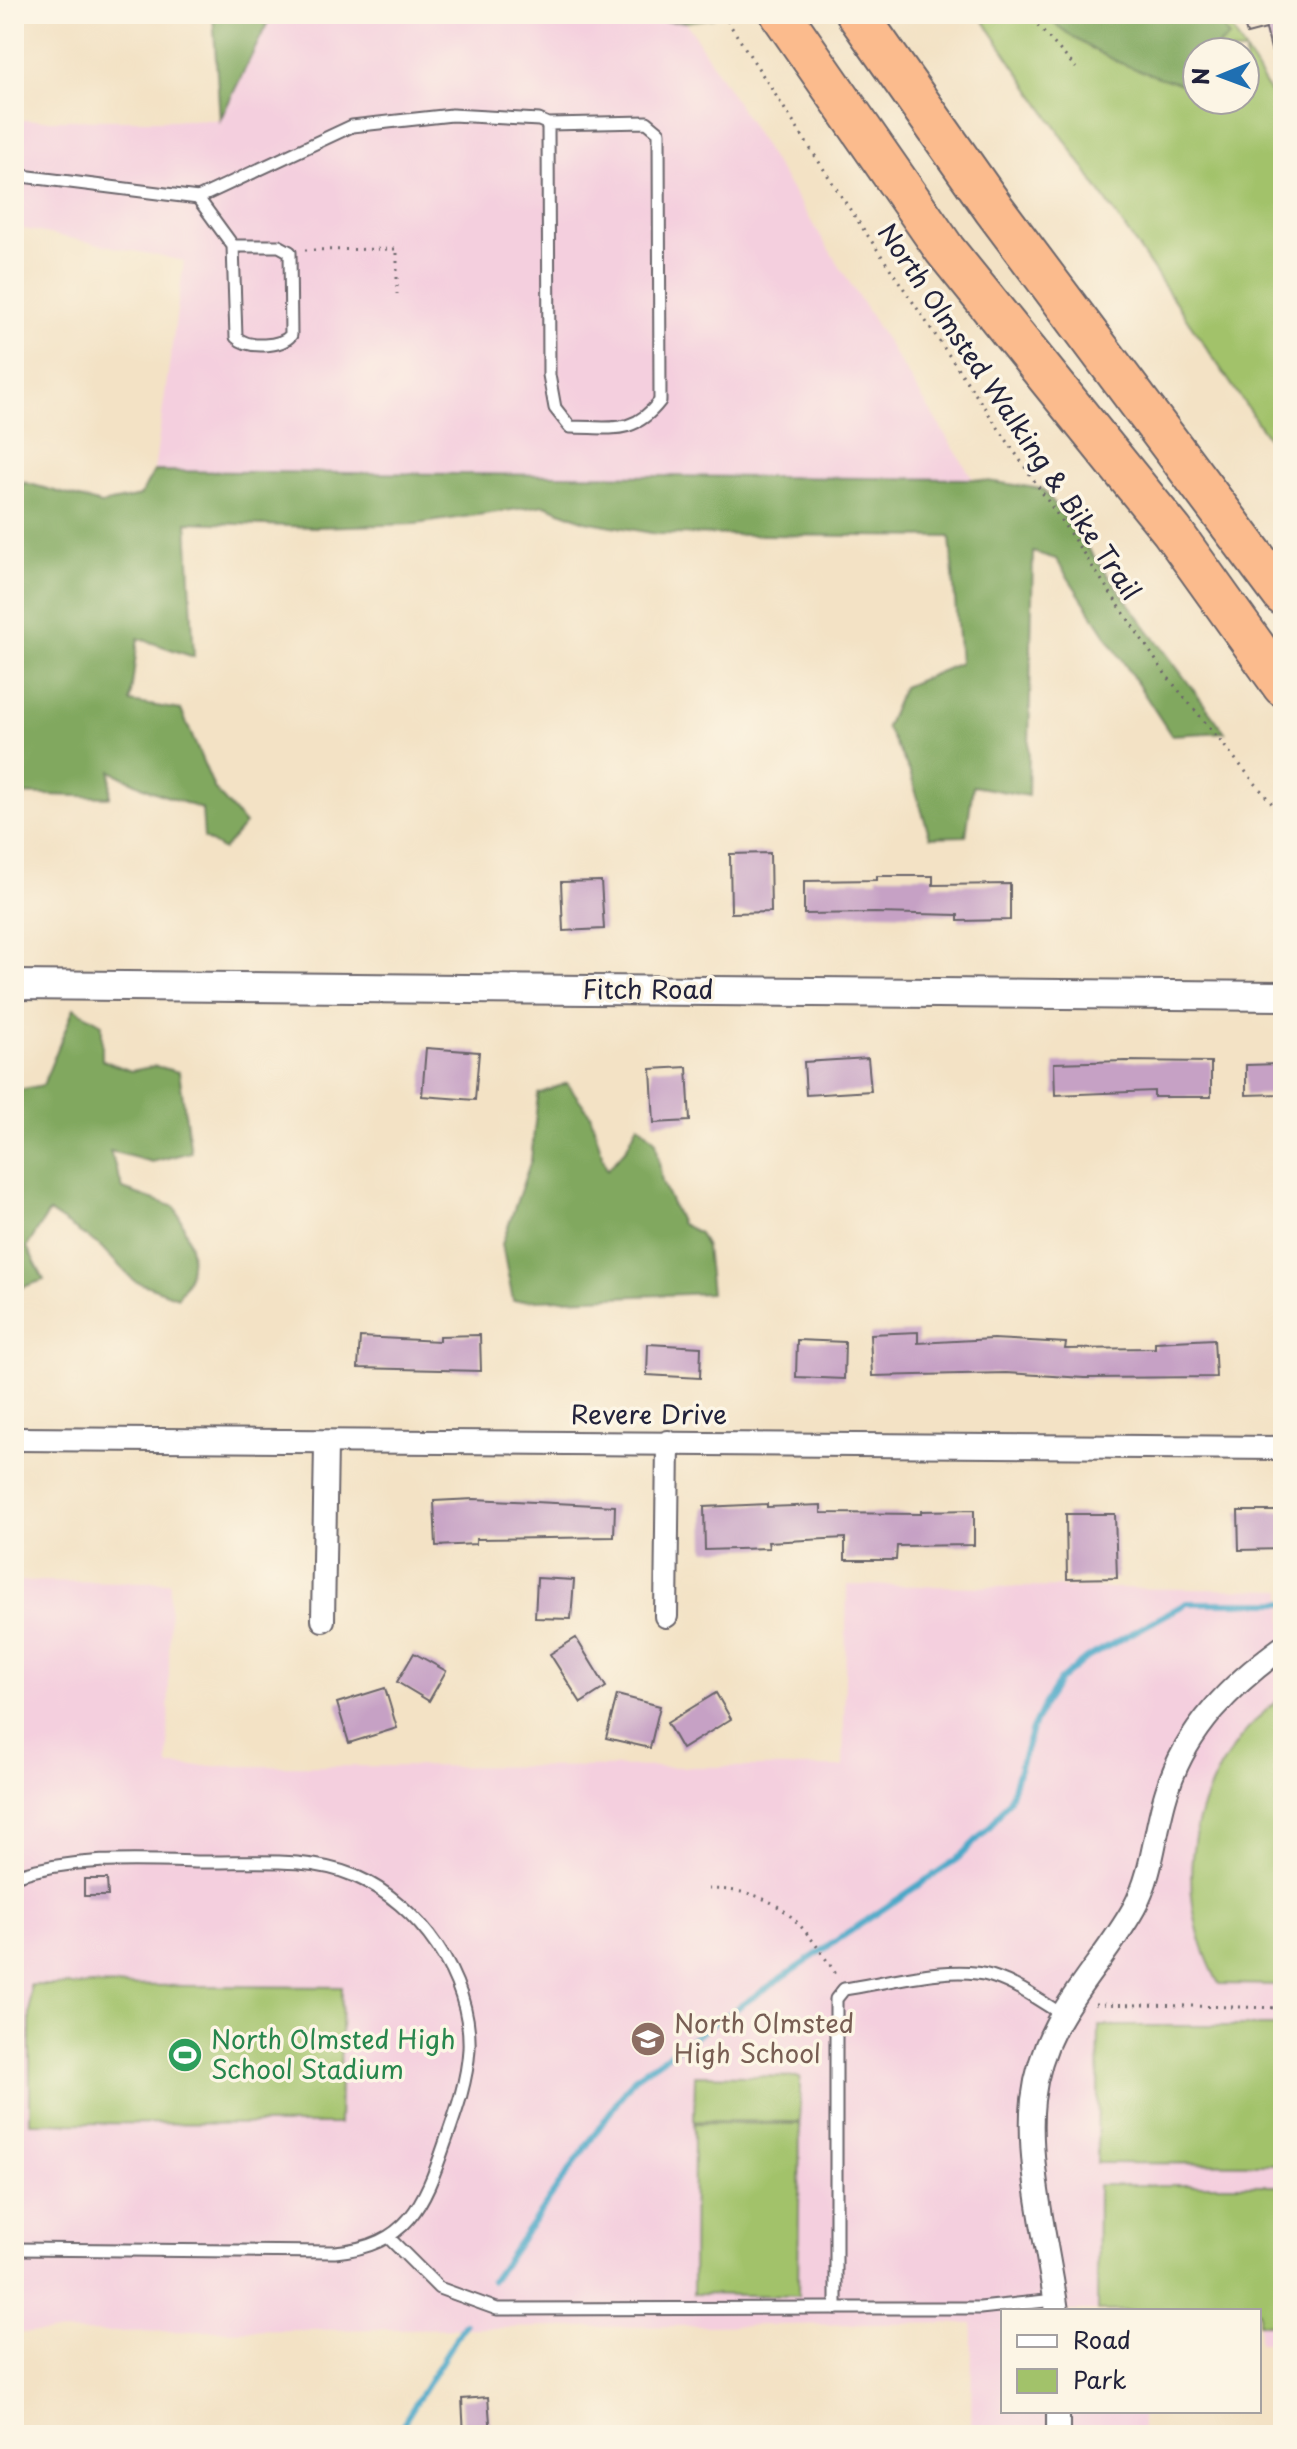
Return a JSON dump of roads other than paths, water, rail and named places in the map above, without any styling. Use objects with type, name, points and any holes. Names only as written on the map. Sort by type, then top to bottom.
[{"type":"highway","points":[[781,14],[945,250],[1172,531],[1283,686]]},
{"type":"highway","points":[[857,14],[994,209],[1283,595]]},
{"type":"street","name":"Fitch Road","points":[[14,985],[1283,996]]},
{"type":"street","name":"Revere Drive","points":[[14,1439],[326,1444],[668,1442],[1283,1448]]},
{"type":"street","points":[[666,1616],[668,1442]]},
{"type":"street","points":[[323,1620],[326,1444]]},
{"type":"street","points":[[1056,2305],[1032,2123],[1038,2072],[1073,1992],[1126,1920],[1146,1882],[1167,1791],[1194,1734],[1237,1682],[1283,1647]]},
{"type":"street","points":[[1058,2413],[1058,2435]]},
{"type":"lane","points":[[14,175],[198,198],[352,126],[452,115],[539,120],[548,124],[647,122],[659,132],[660,401],[647,419],[633,428],[570,427],[555,408],[549,375],[548,124]]},
{"type":"lane","points":[[198,198],[233,246],[236,337],[246,344],[279,343],[288,339],[291,335],[290,252],[279,246],[233,246]]},
{"type":"lane","points":[[14,1876],[44,1866],[93,1860],[293,1864],[354,1876],[382,1892],[410,1914],[441,1952],[464,2008],[469,2047],[463,2086],[440,2157],[416,2212],[389,2238],[369,2248],[335,2252],[14,2249]]},
{"type":"lane","points":[[836,2308],[836,1999],[844,1989],[963,1972],[988,1975],[1012,1983],[1061,2014]]},
{"type":"lane","points":[[389,2238],[439,2288],[497,2309],[949,2309],[1056,2305]]},
{"type":"waterway","points":[[492,2281],[634,2078],[957,1859],[989,1828],[1009,1801],[1032,1729],[1060,1680],[1085,1659],[1187,1603],[1283,1603]]},
{"type":"waterway","points":[[396,2435],[465,2324]]},
{"type":"place","name":"North Olmsted High School","points":[[648,2039]]},
{"type":"place","name":"North Olmsted High School Stadium","points":[[185,2055]]}]
